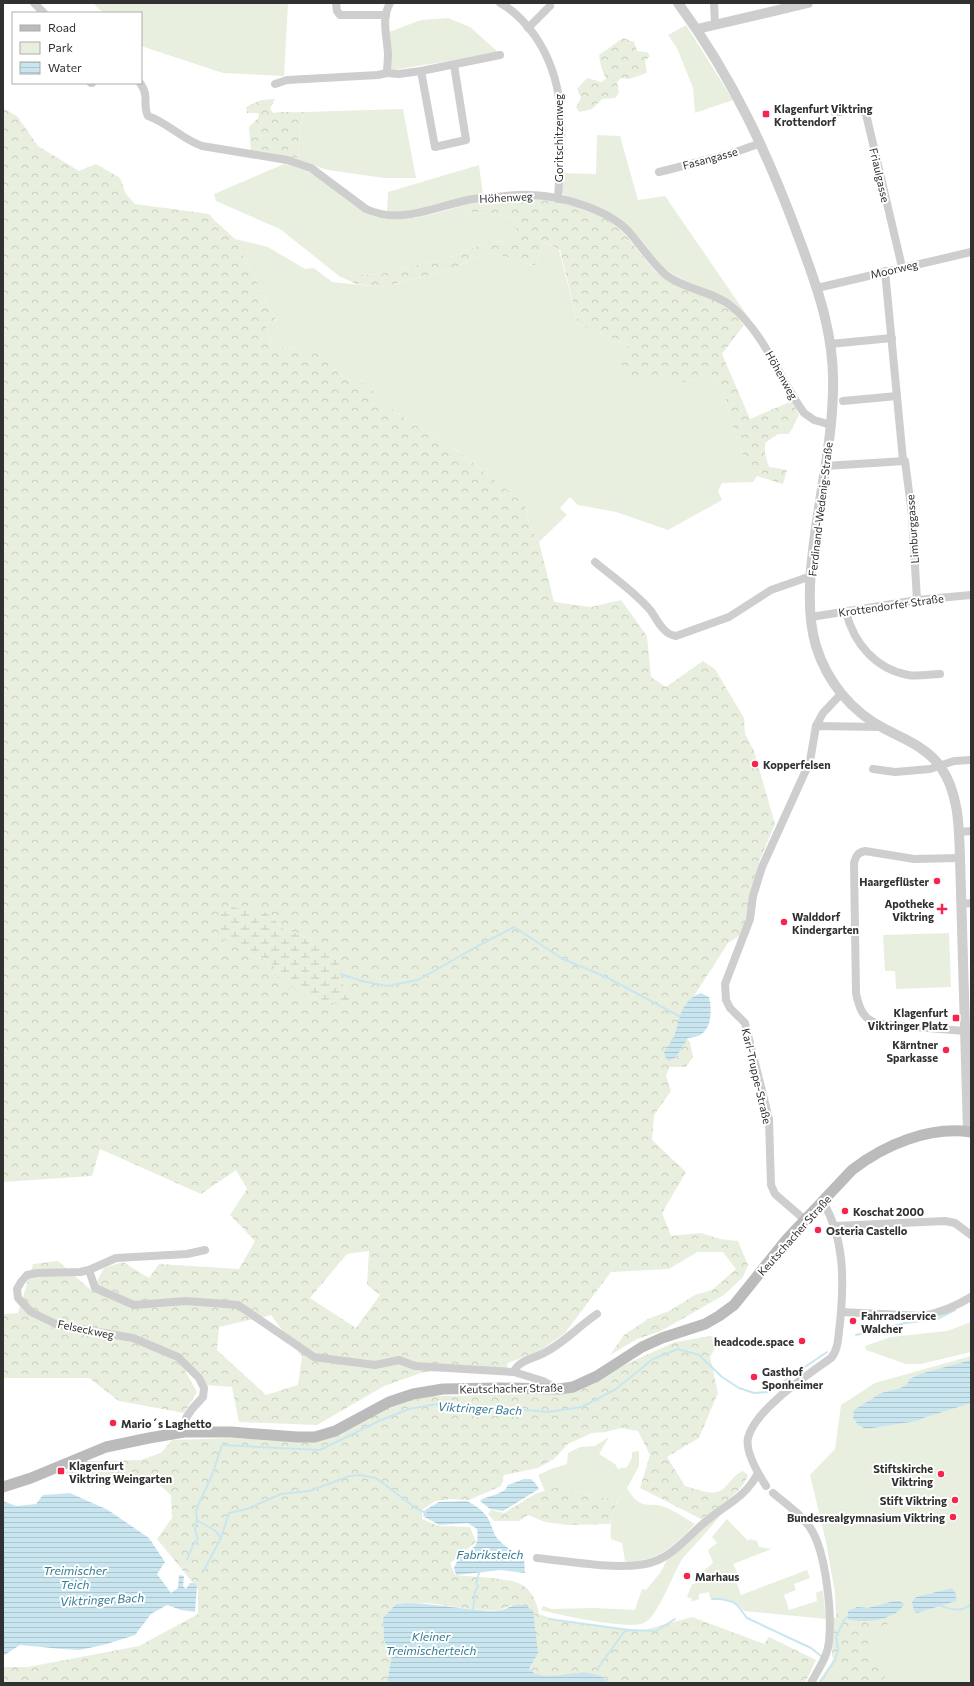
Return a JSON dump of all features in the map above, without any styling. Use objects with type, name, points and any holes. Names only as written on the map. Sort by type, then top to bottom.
[{"type":"main road","name":"Keutschacher Straße","points":[[3,1487],[32,1478],[106,1447],[148,1438],[184,1432],[231,1432],[315,1437],[335,1431],[389,1402],[413,1394],[443,1389],[559,1389],[573,1387],[597,1376],[642,1347],[662,1338],[705,1324],[734,1305],[783,1244],[805,1220],[852,1170],[872,1156],[905,1141],[951,1131],[970,1132]]},
{"type":"street","points":[[34,3],[43,12]]},
{"type":"street","points":[[336,3],[337,11],[340,15],[386,15]]},
{"type":"street","points":[[387,73],[388,55],[386,15],[390,3]]},
{"type":"street","name":"Goritschitzenweg","points":[[500,3],[519,16],[528,28],[548,59],[558,90],[560,105],[558,199]]},
{"type":"street","name":"Ferdinand-Wedenig-Straße","points":[[678,3],[697,29],[740,100],[761,143],[780,186],[817,288],[828,328],[833,389],[830,425],[816,525],[811,576],[811,617],[814,636],[821,660],[841,694],[863,715],[881,727],[918,746],[930,754],[940,766],[952,791],[958,814],[960,858],[966,904],[965,1030],[970,1132]]},
{"type":"street","points":[[714,3],[715,24]]},
{"type":"street","points":[[697,29],[808,3]]},
{"type":"street","points":[[528,28],[550,6]]},
{"type":"street","points":[[275,84],[287,80],[378,75],[387,73],[399,74],[454,65],[458,62],[500,55]]},
{"type":"street","points":[[421,71],[436,147],[466,140],[454,65]]},
{"type":"street","name":"Höhenweg","points":[[140,84],[146,96],[146,111],[148,116],[158,119],[195,143],[287,160],[311,168],[366,209],[375,213],[397,216],[410,215],[469,200],[516,195],[532,195],[558,199],[608,215],[628,231],[648,257],[667,275],[722,300],[732,307],[766,345],[804,413],[814,420],[830,425]]},
{"type":"street","name":"Friaulgasse","points":[[835,113],[857,109],[863,110],[866,114],[902,268]]},
{"type":"street","name":"Fasangasse","points":[[659,172],[730,154],[761,143]]},
{"type":"street","name":"Moorweg","points":[[817,288],[971,252]]},
{"type":"street","name":"Limburggasse","points":[[885,271],[903,460],[906,463],[912,515],[917,600]]},
{"type":"street","points":[[830,344],[892,338]]},
{"type":"street","points":[[843,401],[897,396]]},
{"type":"street","points":[[825,466],[903,460]]},
{"type":"street","points":[[595,562],[641,600],[663,628],[673,636],[729,617],[771,590],[811,576]]},
{"type":"street","name":"Krottendorfer Straße","points":[[811,617],[917,600],[971,595]]},
{"type":"street","points":[[846,612],[856,638],[870,657],[888,668],[909,675],[940,674]]},
{"type":"street","name":"Karl-Truppe-Straße","points":[[805,1220],[775,1194],[771,1185],[769,1119],[745,1023],[730,1008],[726,1000],[725,984],[750,920],[753,896],[762,867],[810,761],[816,726],[823,713],[841,694]]},
{"type":"street","points":[[816,726],[881,727]]},
{"type":"street","points":[[873,769],[895,772],[930,769],[954,761],[971,760]]},
{"type":"street","points":[[959,832],[971,831]]},
{"type":"street","points":[[960,858],[914,859],[865,852],[859,853],[856,856],[854,863],[856,993],[861,1010],[871,1022],[879,1024],[965,1030]]},
{"type":"street","points":[[766,1486],[758,1474],[748,1442],[750,1434],[757,1421],[774,1401],[831,1358],[837,1346],[841,1312],[841,1259],[834,1226],[823,1202]]},
{"type":"street","points":[[834,1226],[945,1221],[955,1223],[971,1235]]},
{"type":"street","name":"Felseckweg","points":[[184,1432],[186,1418],[203,1397],[204,1388],[199,1378],[178,1357],[134,1338],[58,1325],[31,1312],[18,1298],[17,1289],[27,1275],[36,1273],[80,1272],[89,1270],[116,1258],[187,1254],[205,1250]]},
{"type":"street","points":[[89,1270],[95,1288],[134,1305],[186,1301],[238,1305],[314,1357],[375,1364],[399,1360],[415,1366],[514,1372],[543,1381],[559,1389]]},
{"type":"street","points":[[841,1312],[923,1316],[935,1314],[957,1305],[971,1297]]},
{"type":"street","points":[[514,1372],[515,1368],[520,1363],[536,1357],[559,1344],[582,1323],[597,1314]]},
{"type":"street","points":[[537,1558],[619,1566],[649,1563],[670,1554],[702,1524],[743,1494],[758,1474]]},
{"type":"street","points":[[773,1493],[812,1530],[822,1560],[829,1616],[829,1641],[822,1663],[811,1683]]},
{"type":"green space","points":[[93,3],[288,3],[284,76],[223,73],[142,46],[142,12],[102,12]]},
{"type":"green space","points":[[448,18],[470,27],[499,53],[393,70],[391,68],[389,32],[421,20]]},
{"type":"green space","points":[[686,25],[733,100],[695,113],[693,88],[677,48],[668,35]]},
{"type":"green space","points":[[623,38],[634,42],[637,51],[647,52],[650,56],[645,61],[647,73],[629,79],[621,78],[617,82],[619,93],[615,98],[602,99],[592,109],[579,112],[576,107],[581,98],[577,89],[587,78],[601,82],[606,79],[601,67],[599,55]]},
{"type":"green space","points":[[275,99],[270,108],[273,113],[303,112],[297,160],[251,151],[249,127],[259,117],[258,113],[247,113],[246,107],[261,100]]},
{"type":"green space","points":[[3,108],[17,116],[38,146],[79,171],[96,164],[120,178],[126,194],[135,204],[209,214],[235,239],[276,320],[265,324],[273,347],[312,348],[343,377],[361,382],[375,392],[383,403],[413,424],[441,438],[525,504],[529,524],[539,542],[554,602],[591,607],[621,600],[647,636],[651,677],[666,687],[703,661],[715,669],[744,718],[745,734],[754,751],[775,824],[759,862],[742,934],[728,943],[694,996],[687,1003],[679,1033],[690,1042],[693,1057],[686,1067],[670,1067],[666,1075],[671,1091],[654,1115],[652,1140],[686,1172],[662,1213],[671,1236],[701,1233],[720,1239],[738,1241],[748,1265],[743,1277],[724,1295],[661,1331],[637,1339],[610,1355],[624,1335],[648,1319],[671,1310],[695,1295],[712,1290],[736,1269],[723,1252],[697,1252],[669,1269],[611,1272],[565,1333],[540,1351],[508,1363],[506,1370],[493,1369],[424,1372],[384,1386],[317,1425],[239,1422],[232,1387],[206,1385],[178,1358],[197,1392],[184,1413],[119,1401],[89,1378],[3,1378],[3,1314],[18,1313],[33,1264],[58,1261],[92,1291],[104,1268],[123,1262],[149,1278],[159,1264],[239,1269],[255,1241],[230,1215],[247,1189],[236,1170],[201,1194],[100,1149],[92,1176],[3,1182]],"holes":[[[268,913],[283,929],[317,941],[349,993],[344,1005],[302,995],[269,961],[250,955],[238,947]],[[369,1251],[367,1285],[380,1295],[356,1328],[310,1298],[347,1254]],[[271,1315],[302,1357],[298,1385],[266,1395],[217,1350],[219,1327]]]},
{"type":"green space","points":[[403,109],[416,178],[384,178],[328,170],[297,160],[303,112]]},
{"type":"green space","points":[[597,135],[620,136],[638,200],[665,196],[753,324],[720,296],[685,281],[663,268],[626,225],[612,214],[590,204],[566,197],[562,192],[563,173],[596,174]]},
{"type":"green space","points":[[284,164],[302,169],[314,175],[369,215],[376,217],[388,219],[412,218],[472,203],[467,211],[519,218],[513,241],[488,242],[447,258],[380,274],[339,276],[280,229],[216,201],[214,194]]},
{"type":"green space","points":[[479,165],[483,195],[459,198],[403,213],[387,212],[388,192]]},
{"type":"green space","points":[[529,198],[566,204],[603,217],[623,232],[648,263],[666,279],[721,304],[744,325],[722,354],[750,419],[792,401],[799,415],[789,434],[778,434],[765,443],[765,454],[769,467],[787,470],[783,484],[757,476],[743,455],[732,426],[724,391],[713,375],[684,382],[619,374],[628,345],[578,324],[560,250],[544,242],[535,266],[493,253],[473,257],[454,269],[381,287],[356,284],[339,276],[380,274],[447,258],[488,242],[513,241],[519,218],[467,211],[472,203]]},
{"type":"green space","points":[[235,239],[268,247],[305,269],[314,268],[332,282],[381,287],[454,269],[473,257],[493,253],[535,266],[544,242],[559,250],[578,324],[628,345],[684,382],[713,375],[724,391],[732,426],[743,455],[757,476],[753,482],[722,483],[718,491],[722,500],[668,530],[616,512],[578,505],[570,497],[560,508],[567,515],[539,542],[529,524],[525,504],[441,438],[413,424],[383,403],[375,392],[361,382],[343,377],[312,348],[273,347],[265,324],[276,320]]},
{"type":"green space","points":[[232,907],[268,913],[283,929],[317,941],[342,966],[340,980],[353,1002],[344,1005],[302,995],[284,978],[278,978],[275,975],[278,971],[269,961],[250,955],[221,938],[218,916]]},
{"type":"green space","points":[[949,933],[951,987],[896,989],[895,971],[885,971],[883,935]]},
{"type":"green space","points":[[971,1322],[971,1352],[921,1364],[906,1364],[866,1350],[865,1346],[891,1337],[947,1331]]},
{"type":"green space","points":[[711,1336],[721,1339],[710,1357],[718,1393],[699,1438],[667,1457],[685,1486],[705,1492],[710,1493],[720,1491],[734,1477],[743,1471],[748,1475],[735,1494],[701,1519],[640,1488],[650,1455],[638,1431],[621,1428],[606,1432],[592,1433],[568,1444],[554,1459],[538,1468],[504,1475],[501,1486],[469,1500],[450,1499],[435,1501],[422,1510],[422,1519],[438,1526],[470,1527],[476,1542],[450,1563],[455,1575],[502,1579],[520,1584],[533,1596],[539,1614],[556,1620],[629,1630],[644,1630],[692,1617],[764,1644],[769,1637],[816,1660],[805,1683],[609,1683],[607,1680],[566,1679],[555,1681],[539,1678],[532,1674],[529,1669],[538,1653],[512,1605],[498,1611],[428,1603],[405,1603],[396,1604],[383,1618],[384,1641],[392,1654],[387,1683],[3,1683],[3,1667],[28,1667],[139,1646],[198,1614],[198,1589],[157,1539],[172,1518],[171,1495],[155,1481],[125,1478],[108,1488],[62,1473],[86,1461],[140,1460],[161,1453],[172,1440],[231,1438],[312,1441],[393,1405],[427,1396],[466,1396],[487,1393],[560,1394],[675,1342]]},
{"type":"green space","points":[[971,1356],[971,1683],[817,1683],[832,1662],[837,1641],[835,1593],[826,1542],[810,1475],[835,1449],[841,1405],[875,1383]]},
{"type":"green space","points":[[609,1437],[599,1454],[615,1464],[618,1469],[627,1467],[632,1458],[632,1452],[639,1451],[639,1466],[627,1488],[632,1496],[641,1503],[667,1508],[695,1524],[672,1546],[656,1556],[636,1561],[625,1561],[622,1543],[611,1539],[613,1512],[615,1506],[626,1489],[623,1486],[610,1499],[558,1487],[545,1491],[538,1475],[567,1464],[568,1453],[580,1447],[595,1446]]},
{"type":"green space","points":[[623,1486],[627,1488],[616,1504],[610,1524],[567,1525],[545,1522],[528,1515],[519,1521],[494,1521],[488,1514],[491,1510],[504,1513],[537,1493],[558,1487],[610,1499]]},
{"type":"green space","points":[[719,1515],[716,1521],[682,1559],[659,1605],[649,1619],[644,1623],[623,1625],[577,1618],[541,1610],[543,1606],[552,1609],[595,1608],[635,1610],[642,1589],[646,1590],[660,1573],[667,1560]]},
{"type":"green space","points":[[727,1519],[748,1541],[750,1539],[757,1541],[759,1547],[772,1549],[733,1564],[739,1576],[735,1578],[741,1595],[807,1570],[810,1578],[794,1584],[796,1590],[784,1595],[789,1610],[817,1601],[816,1593],[823,1590],[826,1619],[744,1611],[737,1604],[729,1600],[710,1598],[709,1592],[699,1594],[699,1599],[691,1602],[692,1599],[687,1597],[692,1584],[695,1584],[702,1572],[713,1563],[708,1550],[717,1543],[712,1537]]},
{"type":"green space","points":[[836,1611],[848,1611],[848,1619],[869,1621],[887,1617],[891,1623],[868,1633],[869,1641],[864,1653],[870,1660],[883,1668],[886,1683],[838,1683],[840,1672],[832,1656],[833,1617],[837,1618]]},
{"type":"water","points":[[701,993],[709,997],[710,1002],[711,1012],[707,1028],[699,1036],[688,1038],[676,1057],[669,1061],[664,1053],[674,1037],[682,1011],[694,996]]},
{"type":"water","points":[[971,1360],[971,1403],[917,1421],[866,1429],[858,1425],[853,1418],[854,1410],[881,1393],[901,1388],[907,1384],[910,1379],[920,1374]]},
{"type":"water","points":[[524,1479],[531,1479],[539,1489],[503,1511],[490,1509],[480,1501],[505,1490],[508,1485]]},
{"type":"water","name":"Treimischer Teich","points":[[70,1493],[108,1510],[149,1538],[165,1562],[157,1574],[171,1593],[178,1588],[179,1575],[184,1576],[183,1586],[186,1589],[190,1583],[195,1583],[197,1587],[195,1612],[181,1610],[167,1605],[151,1614],[135,1635],[107,1644],[80,1650],[20,1645],[3,1656],[3,1501],[16,1506],[36,1504],[43,1495]]},
{"type":"water","name":"Fabriksteich","points":[[467,1501],[485,1514],[496,1536],[501,1542],[524,1557],[525,1573],[501,1570],[456,1575],[454,1568],[458,1559],[473,1548],[477,1542],[477,1529],[468,1523],[439,1525],[423,1516],[425,1510],[439,1502]]},
{"type":"water","points":[[952,1588],[956,1594],[956,1601],[917,1613],[914,1611],[912,1602],[916,1597]]},
{"type":"water","points":[[894,1601],[900,1601],[904,1604],[894,1614],[887,1617],[870,1621],[848,1619],[848,1611],[857,1607],[868,1608]]},
{"type":"water","name":"Kleiner Treimischerteich","points":[[405,1603],[494,1611],[518,1604],[522,1605],[533,1610],[538,1653],[529,1669],[536,1674],[544,1676],[574,1673],[593,1674],[602,1677],[609,1683],[387,1683],[392,1654],[384,1641],[383,1618],[396,1604]]},
{"type":"waterway","points":[[341,974],[362,981],[387,986],[418,980],[514,927],[563,959],[606,977],[679,1016]]},
{"type":"waterway","name":"Viktringer Bach","points":[[856,1335],[905,1323],[937,1319],[955,1310]]},
{"type":"waterway","name":"Viktringer Bach","points":[[187,1560],[193,1545],[198,1539],[195,1530],[197,1520],[196,1510],[212,1475],[222,1445],[320,1450],[379,1421],[409,1409],[437,1404],[461,1407],[495,1407],[547,1412],[582,1407],[616,1389],[653,1359],[678,1349],[699,1355],[722,1377],[739,1388],[754,1393],[768,1392],[827,1352]]},
{"type":"waterway","points":[[203,1572],[221,1538],[229,1513],[247,1509],[281,1494],[309,1491],[350,1476],[359,1475],[376,1478],[417,1509],[426,1513]]},
{"type":"waterway","points":[[197,1520],[213,1529],[221,1538]]},
{"type":"waterway","points":[[473,1611],[475,1592],[478,1586],[476,1583],[480,1570]]},
{"type":"waterway","points":[[712,1599],[721,1599],[733,1602],[747,1618],[811,1648],[821,1656]]},
{"type":"waterway","points":[[941,1606],[953,1609],[964,1609],[971,1604]]},
{"type":"waterway","points":[[820,1683],[835,1660],[838,1651],[836,1637],[844,1620],[848,1616]]},
{"type":"waterway","points":[[549,1619],[629,1630]]},
{"type":"waterway","points":[[598,1668],[624,1632],[629,1630],[656,1631],[675,1619]]},
{"type":"place","name":"Klagenfurt Viktring Krottendorf","points":[[766,114]]},
{"type":"place","name":"Kopperfelsen","points":[[755,764]]},
{"type":"place","name":"Haargeflüster","points":[[937,881]]},
{"type":"place","name":"Apotheke Viktring","points":[[942,909]]},
{"type":"place","name":"Walddorf Kindergarten","points":[[784,922]]},
{"type":"place","name":"Klagenfurt Viktringer Platz","points":[[956,1018]]},
{"type":"place","name":"Kärntner Sparkasse","points":[[946,1050]]},
{"type":"place","name":"Koschat 2000","points":[[845,1211]]},
{"type":"place","name":"Osteria Castello","points":[[818,1230]]},
{"type":"place","name":"Fahrradservice Walcher","points":[[853,1321]]},
{"type":"place","name":"headcode.space","points":[[802,1341]]},
{"type":"place","name":"Gasthof Sponheimer","points":[[754,1377]]},
{"type":"place","name":"Mario´s Laghetto","points":[[113,1423]]},
{"type":"place","name":"Klagenfurt Viktring Weingarten","points":[[61,1471]]},
{"type":"place","name":"Stiftskirche Viktring","points":[[941,1474]]},
{"type":"place","name":"Stift Viktring","points":[[955,1500]]},
{"type":"place","name":"Bundesrealgymnasium Viktring","points":[[953,1517]]},
{"type":"place","name":"Marhaus","points":[[687,1576]]}]
